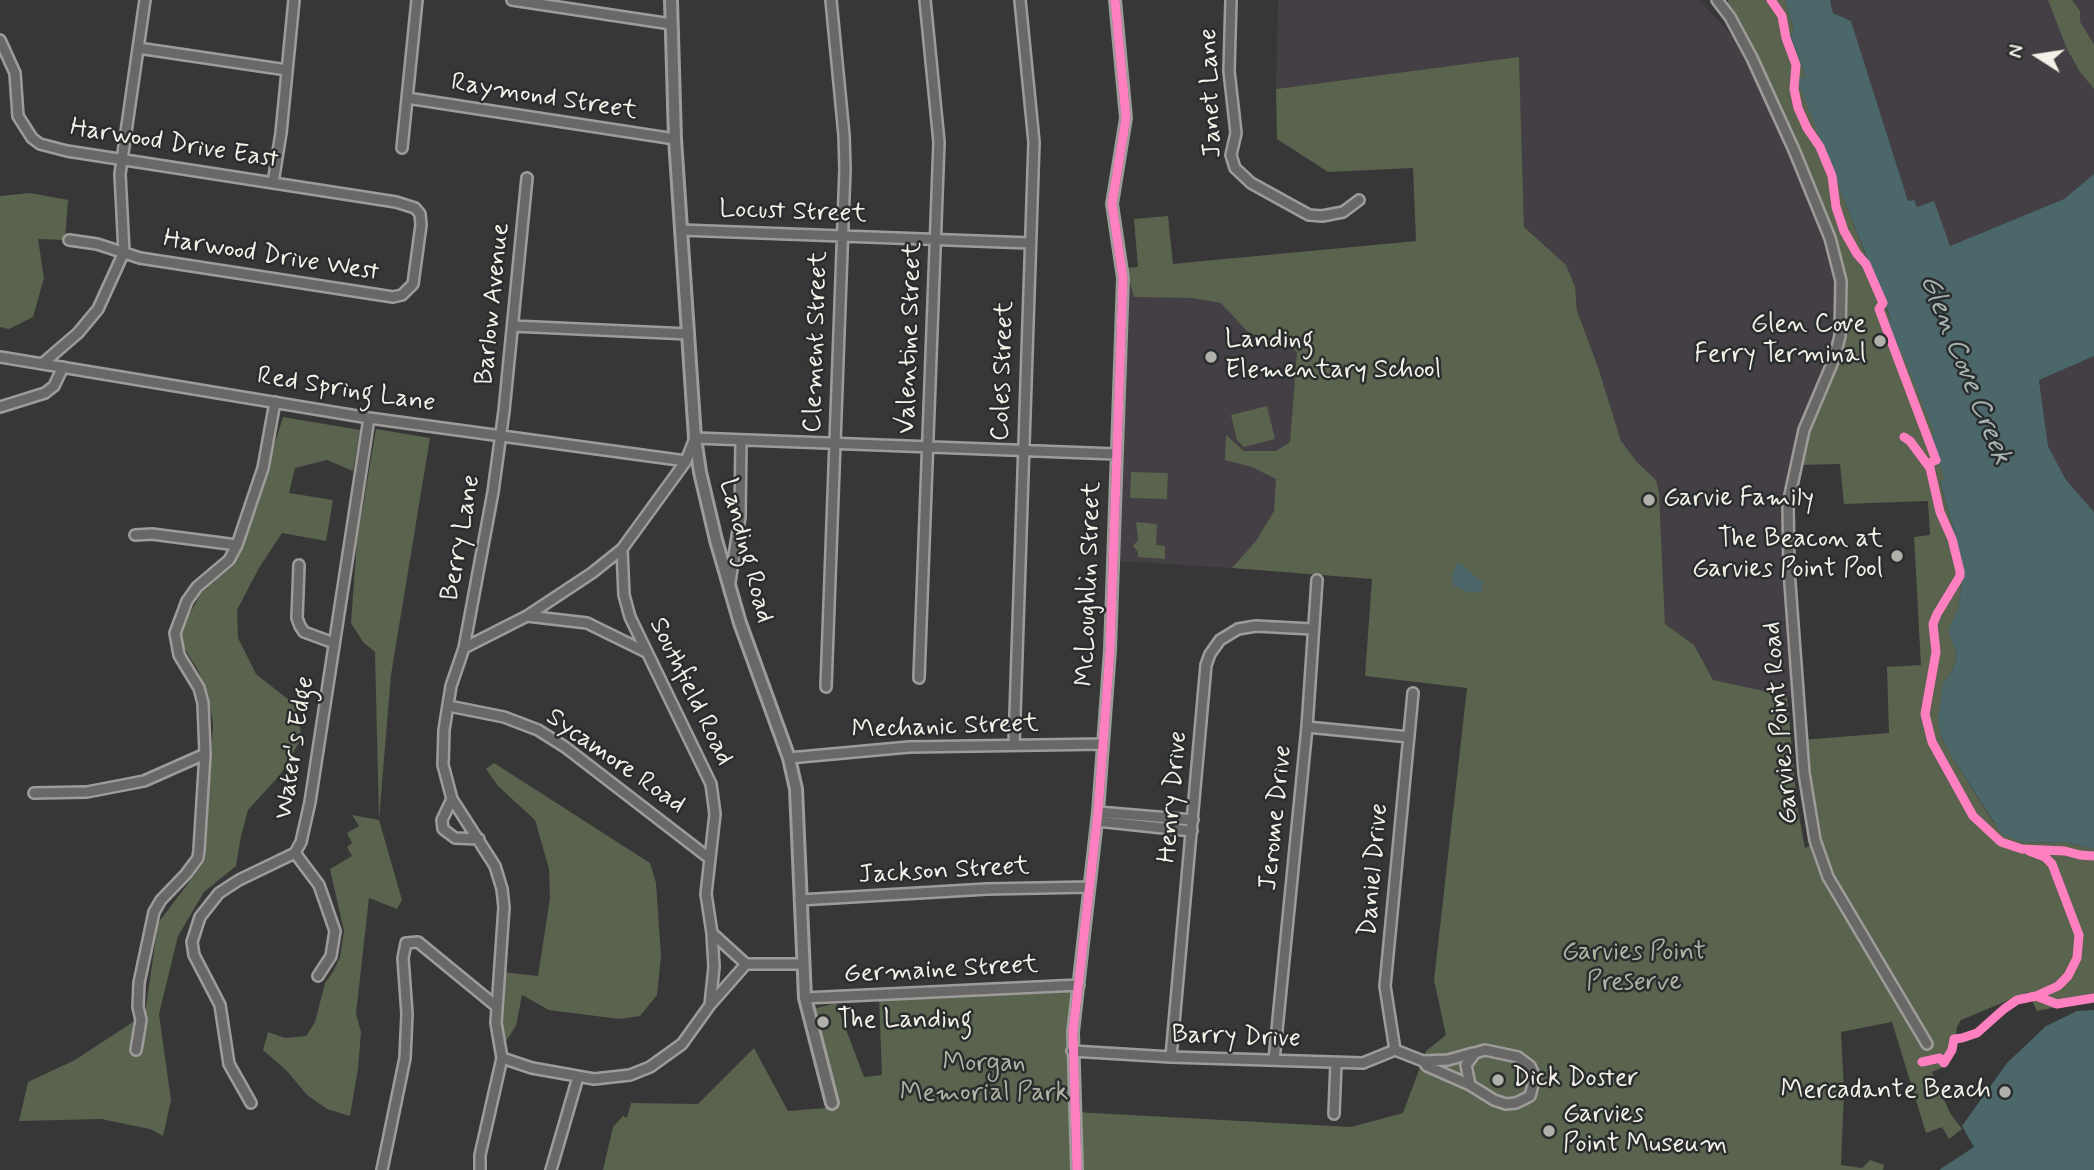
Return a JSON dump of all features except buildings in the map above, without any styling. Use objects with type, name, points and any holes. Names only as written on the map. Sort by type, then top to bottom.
[{"type":"street","points":[[42,364],[78,333],[98,309],[124,252],[120,174],[145,0]]},
{"type":"street","points":[[273,183],[293,0]]},
{"type":"street","points":[[402,148],[416,0]]},
{"type":"street","points":[[512,0],[671,24]]},
{"type":"street","name":"Landing Road","points":[[671,0],[675,139],[695,438],[700,472],[729,586],[789,758],[796,789],[805,998],[832,1103]]},
{"type":"street","name":"Clement Street","points":[[826,687],[844,135],[831,0]]},
{"type":"street","name":"Valentine Street","points":[[919,678],[939,142],[925,0]]},
{"type":"street","name":"Coles Street","points":[[1014,745],[1034,127],[1020,0]]},
{"type":"street","name":"McLoughlin Street","points":[[1077,1170],[1072,1051],[1097,816],[1110,650],[1124,272],[1112,204],[1126,118],[1115,0]]},
{"type":"street","name":"Janet Lane","points":[[1231,0],[1230,71],[1236,133],[1231,155],[1235,168],[1251,183],[1309,215],[1322,216],[1343,212],[1359,200]]},
{"type":"street","name":"Garvies Point Road","points":[[1717,0],[1730,17],[1752,58],[1794,150],[1830,239],[1841,281],[1840,337],[1834,359],[1804,430],[1788,504],[1789,570],[1805,787],[1815,840],[1822,864],[1834,886],[1927,1044]]},
{"type":"street","name":"Harwood Drive East","points":[[0,40],[15,73],[18,116],[32,138],[40,144],[396,202],[415,208]]},
{"type":"street","points":[[138,48],[287,71]]},
{"type":"street","name":"Raymond Street","points":[[407,98],[675,139]]},
{"type":"street","name":"Barlow Avenue","points":[[501,435],[527,178]]},
{"type":"street","name":"Harwood Drive West","points":[[124,252],[140,258],[379,295],[402,295],[412,284],[416,270],[421,225],[420,214],[415,208]]},
{"type":"street","name":"Locust Street","points":[[681,230],[1030,243]]},
{"type":"street","points":[[69,240],[97,243],[124,252]]},
{"type":"street","points":[[513,326],[689,334]]},
{"type":"street","name":"Red Spring Lane","points":[[0,357],[369,418],[686,461]]},
{"type":"street","points":[[0,407],[45,393],[54,386],[63,367]]},
{"type":"street","points":[[136,1050],[141,1020],[138,1007],[139,983],[154,912],[161,900],[198,858],[205,754],[203,703],[199,688],[179,655],[175,633],[179,616],[187,601],[197,587],[229,560],[237,545],[263,468],[275,402]]},
{"type":"street","name":"Water's Edge","points":[[251,1103],[229,1064],[220,1005],[194,955],[192,942],[200,917],[219,893],[239,880],[295,853],[301,842],[310,802],[369,418]]},
{"type":"street","name":"Berry Lane","points":[[452,799],[442,751],[451,686],[464,648],[501,435]]},
{"type":"street","points":[[464,648],[527,616],[592,573],[622,549],[686,461],[695,438],[1116,454]]},
{"type":"street","points":[[729,586],[740,517],[741,441]]},
{"type":"street","points":[[135,535],[152,534],[237,545]]},
{"type":"street","name":"Southfield Road","points":[[622,549],[624,595],[630,617],[712,784],[715,814],[706,905],[712,933],[714,967],[710,1005]]},
{"type":"street","points":[[299,565],[297,618],[300,626],[304,632],[320,640],[334,643]]},
{"type":"street","name":"Jerome Drive","points":[[1274,1060],[1307,727],[1317,580]]},
{"type":"street","points":[[527,616],[587,623],[646,652]]},
{"type":"street","name":"Henry Drive","points":[[1171,1057],[1206,665],[1220,640],[1247,627],[1312,629]]},
{"type":"street","name":"Daniel Drive","points":[[1395,1050],[1385,986],[1413,693]]},
{"type":"street","name":"Sycamore Road","points":[[449,706],[504,717],[538,730],[565,747],[709,858]]},
{"type":"street","points":[[1307,727],[1409,737]]},
{"type":"street","name":"Mechanic Street","points":[[789,758],[909,747],[1103,744]]},
{"type":"street","points":[[34,793],[87,792],[144,781],[205,754]]},
{"type":"street","points":[[479,838],[455,838],[443,829],[442,820],[452,799],[479,838],[495,866],[504,907],[496,1006],[496,1032],[502,1058],[480,1156],[480,1170]]},
{"type":"street","points":[[1097,816],[1194,820]]},
{"type":"street","points":[[1097,816],[1192,831]]},
{"type":"street","points":[[295,853],[318,886],[335,931],[331,956],[318,976]]},
{"type":"street","name":"Jackson Street","points":[[800,900],[988,889],[1089,887]]},
{"type":"street","points":[[712,933],[746,964],[802,964]]},
{"type":"street","points":[[382,1170],[405,1058],[407,1014],[403,958],[406,943],[418,942],[496,1006]]},
{"type":"street","points":[[502,1058],[532,1068],[578,1077],[615,1078],[650,1067],[682,1044],[710,1005],[746,964]]},
{"type":"street","name":"Germaine Street","points":[[805,998],[1079,985]]},
{"type":"street","points":[[1395,1050],[1423,1061],[1448,1060],[1492,1050],[1518,1056],[1533,1070],[1535,1083],[1530,1096],[1516,1103],[1494,1100],[1470,1085],[1427,1066],[1423,1061]]},
{"type":"street","name":"Barry Drive","points":[[1072,1051],[1363,1063],[1395,1050]]},
{"type":"street","points":[[1470,1085],[1466,1065],[1475,1053]]},
{"type":"street","points":[[1334,1114],[1336,1063]]},
{"type":"street","points":[[551,1170],[578,1077]]},
{"type":"shaded area","points":[[1278,0],[1699,0],[1754,59],[1836,260],[1839,336],[1787,504],[1798,699],[1713,680],[1694,645],[1665,624],[1659,492],[1656,480],[1637,462],[1621,441],[1577,311],[1575,287],[1547,247],[1524,227],[1519,58],[1276,89]]},
{"type":"shaded area","points":[[1830,0],[2094,0],[2094,174],[2064,199],[1950,246],[1908,201],[1851,21],[1833,13]]},
{"type":"shaded area","name":"Landing Elementary School","points":[[1306,251],[1279,571],[1120,561],[1126,268]]},
{"type":"shaded area","points":[[2094,356],[2094,512],[2066,480],[2048,446],[2039,379]]},
{"type":"green space","name":"Garvies Point Preserve","points":[[1728,0],[1785,0],[1794,31],[1790,35],[1806,76],[1798,80],[1884,303],[1941,437],[1951,477],[1940,482],[1964,568],[1958,610],[1954,619],[1956,659],[1943,684],[1940,734],[1993,822],[2023,842],[2069,843],[2094,849],[2094,1000],[2037,1011],[2028,992],[1961,1020],[1957,1027],[1954,1052],[1941,1068],[1932,1072],[1950,1113],[1962,1129],[1949,1139],[1942,1127],[1926,1133],[1892,1022],[1841,1032],[1844,1091],[1841,1165],[1862,1168],[1870,1160],[1884,1165],[1883,1170],[603,1170],[613,1127],[623,1116],[627,1118],[631,1103],[698,1104],[754,1048],[788,1111],[838,1107],[813,1009],[836,1003],[864,1077],[882,1075],[879,996],[1077,986],[1075,1112],[1351,1127],[1403,1113],[1426,1051],[1446,1035],[1434,980],[1467,688],[1365,676],[1372,579],[1232,568],[1256,541],[1274,511],[1276,479],[1252,467],[1225,460],[1226,435],[1244,451],[1276,451],[1290,442],[1297,352],[1279,338],[1259,337],[1247,331],[1221,303],[1192,298],[1134,297],[1126,268],[1138,267],[1134,219],[1168,216],[1173,264],[1416,241],[1413,168],[1328,172],[1277,139],[1276,89],[1519,57],[1524,227],[1566,265],[1575,287],[1577,311],[1621,441],[1637,462],[1656,480],[1659,492],[1665,624],[1694,645],[1713,680],[1787,696],[1797,805],[1805,848],[1819,841],[1802,740],[1889,733],[1887,667],[1921,665],[1914,537],[1930,535],[1928,501],[1844,504],[1840,464],[1796,465],[1839,336],[1841,289],[1830,239],[1727,8]]},
{"type":"green space","points":[[2048,0],[2072,0],[2080,11],[2080,22],[2094,44],[2094,89],[2067,49]]},
{"type":"green space","points":[[30,193],[68,200],[65,240],[38,239],[44,278],[33,317],[9,329],[0,327],[0,196]]},
{"type":"green space","points":[[1267,406],[1275,439],[1244,447],[1237,440],[1231,415]]},
{"type":"green space","points":[[283,417],[360,430],[353,471],[327,460],[295,468],[289,493],[333,500],[326,541],[282,533],[259,568],[237,610],[238,638],[256,674],[299,708],[301,739],[280,775],[248,810],[236,866],[204,892],[178,936],[159,1014],[171,1100],[163,1136],[150,1129],[101,1119],[19,1121],[28,1082],[75,1060],[145,1014],[158,923],[205,861],[213,724],[208,694],[198,670],[182,645],[182,628],[201,593],[234,565],[243,546]]},
{"type":"green space","points":[[376,429],[430,438],[391,675],[379,820],[375,652],[363,642],[351,623],[357,541]]},
{"type":"green space","points":[[1131,472],[1168,473],[1167,499],[1130,498]]},
{"type":"green space","points":[[1136,522],[1157,524],[1156,545],[1165,546],[1165,559],[1138,557],[1133,546],[1138,540]]},
{"type":"green space","points":[[494,763],[650,863],[656,883],[661,956],[657,995],[640,1016],[619,1019],[549,1010],[522,995],[516,1026],[506,1041],[501,1041],[499,1031],[503,972],[538,976],[550,898],[549,869],[535,820],[498,786],[486,769]]},
{"type":"green space","points":[[352,815],[379,820],[402,900],[397,909],[369,898],[356,1014],[361,1032],[358,1069],[350,1116],[327,1109],[307,1095],[287,1071],[263,1050],[268,1032],[285,1038],[306,1036],[315,1022],[325,983],[340,957],[344,931],[330,869],[352,856],[347,847],[352,843],[347,833],[359,826]]},
{"type":"water","name":"Glen Cove Creek","points":[[1785,0],[1830,0],[1833,13],[1851,21],[1908,201],[1914,200],[1917,207],[1934,201],[1950,246],[2064,199],[2094,174],[2094,356],[2039,380],[2048,446],[2066,480],[2094,512],[2094,849],[2069,843],[2023,842],[2002,835],[1940,734],[1938,719],[1943,684],[1956,659],[1948,630],[1958,610],[1964,568],[1940,481],[1945,479],[1929,436],[1934,433],[1901,350],[1896,351],[1885,321],[1891,319],[1797,80],[1806,76],[1790,35],[1794,31]]},
{"type":"water","points":[[1457,563],[1483,583],[1481,592],[1470,593],[1453,585],[1452,575]]},
{"type":"water","points":[[2094,1010],[2094,1170],[1939,1170],[1974,1147],[1962,1126],[2007,1063],[2046,1026],[2077,1011]]},
{"type":"cycle path","points":[[1077,1170],[1073,1032],[1098,812],[1110,650],[1123,278],[1112,204],[1126,118],[1115,0]]},
{"type":"cycle path","points":[[1771,0],[1782,16],[1786,38],[1796,65],[1794,89],[1798,108],[1820,147],[1832,176],[1836,207],[1844,231],[1866,264],[1883,303],[1879,309],[1936,460],[1928,464]]},
{"type":"cycle path","points":[[1904,437],[1930,468],[1940,512],[1952,539],[1960,571],[1960,576],[1933,624],[1936,652],[1925,714],[1932,742],[1973,816],[2001,842],[2022,849],[2065,851],[2094,856]]},
{"type":"cycle path","points":[[2029,851],[2045,857],[2052,864],[2079,935],[2077,958],[2068,976],[2058,986],[2036,996]]},
{"type":"cycle path","points":[[1922,1062],[1940,1058],[1944,1063],[1952,1050],[1954,1039],[1977,1033],[2017,1000],[2036,996],[2057,1004],[2094,998]]},
{"type":"place","name":"Glen Cove Ferry Terminal","points":[[1880,341]]},
{"type":"place","name":"Landing Elementary School","points":[[1211,357]]},
{"type":"place","name":"Garvie Family","points":[[1649,500]]},
{"type":"place","name":"The Beacon at Garvies Point Pool","points":[[1897,556]]},
{"type":"place","name":"The Landing","points":[[823,1022]]},
{"type":"place","name":"Dick Doster","points":[[1498,1080]]},
{"type":"place","name":"Mercadante Beach","points":[[2005,1092]]},
{"type":"place","name":"Garvies Point Museum","points":[[1549,1131]]},
{"type":"park label","name":"Morgan Memorial Park","points":[[984,1080]]}]
